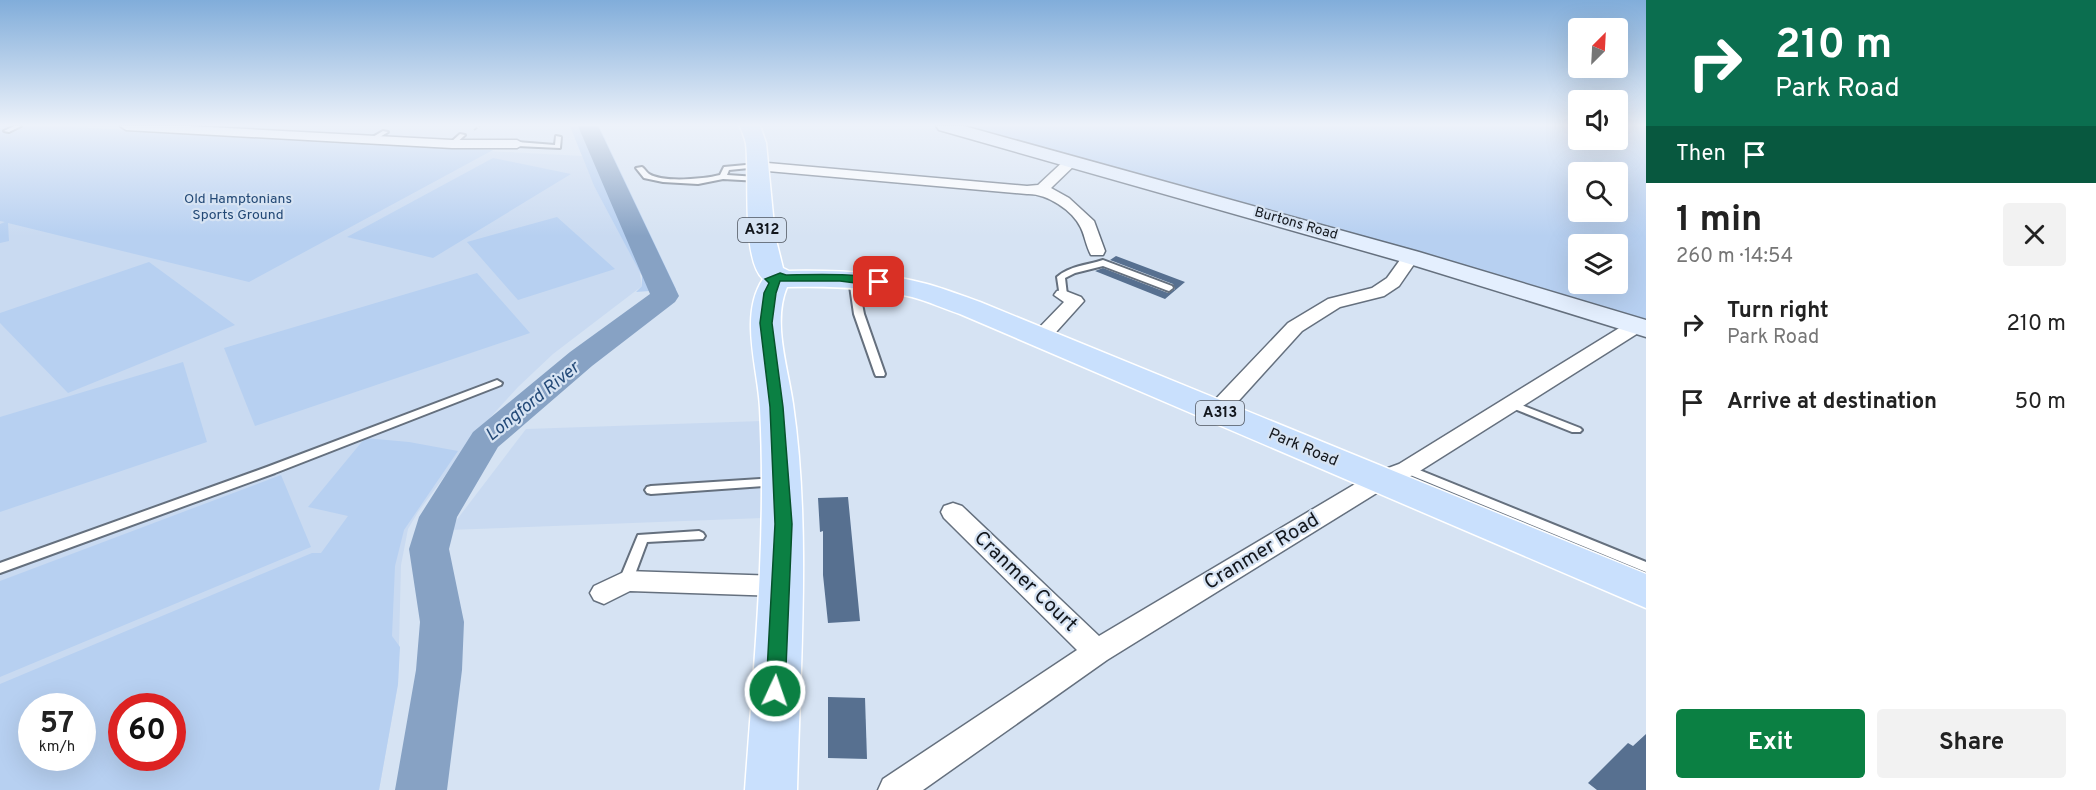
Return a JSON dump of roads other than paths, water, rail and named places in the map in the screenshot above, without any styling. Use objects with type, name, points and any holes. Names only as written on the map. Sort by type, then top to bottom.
[{"type":"main road","name":"A312","points":[[757,163],[762,236],[771,272],[779,279]]},
{"type":"main road","name":"Park Road","points":[[779,279],[853,279],[916,289],[1041,336],[1216,412],[1393,475],[1646,592]]},
{"type":"main road","points":[[771,790],[783,524],[777,407],[766,323],[770,293],[779,279]]},
{"type":"street","points":[[1042,189],[1069,163]]},
{"type":"street","name":"Burtons Road","points":[[1082,163],[1411,257],[1641,327]]},
{"type":"street","points":[[757,173],[780,168],[1027,190],[1042,189],[1064,201],[1088,224],[1097,251]]},
{"type":"street","points":[[1216,412],[1295,327],[1334,303],[1378,292],[1393,282],[1411,257]]},
{"type":"street","points":[[1041,336],[1075,301],[1063,295]]},
{"type":"street","name":"Cranmer Road","points":[[895,790],[1097,652],[1641,327]]},
{"type":"street","name":"Cranmer Court","points":[[953,512],[1097,652]]},
{"type":"street","points":[[615,587],[781,586]]},
{"type":"lane","points":[[640,168],[647,176],[654,179],[707,182],[723,177],[757,173]]},
{"type":"lane","points":[[723,177],[726,168],[757,173]]},
{"type":"lane","points":[[1063,295],[1061,277],[1072,269],[1094,267],[1102,263],[1169,288]]},
{"type":"lane","points":[[853,279],[859,314],[880,374]]},
{"type":"lane","points":[[0,568],[271,470],[497,383]]},
{"type":"lane","points":[[1511,404],[1576,430]]},
{"type":"lane","points":[[1393,475],[1646,567]]},
{"type":"lane","points":[[651,489],[781,482]]},
{"type":"lane","points":[[615,587],[642,538],[699,536]]},
{"type":"waterway","name":"Longford River","points":[[421,790],[439,670],[442,622],[429,549],[438,517],[485,440],[581,359],[665,296],[605,163]]},
{"type":"park label","name":"Old Hamptonians Sports Ground","points":[[238,208]]}]
